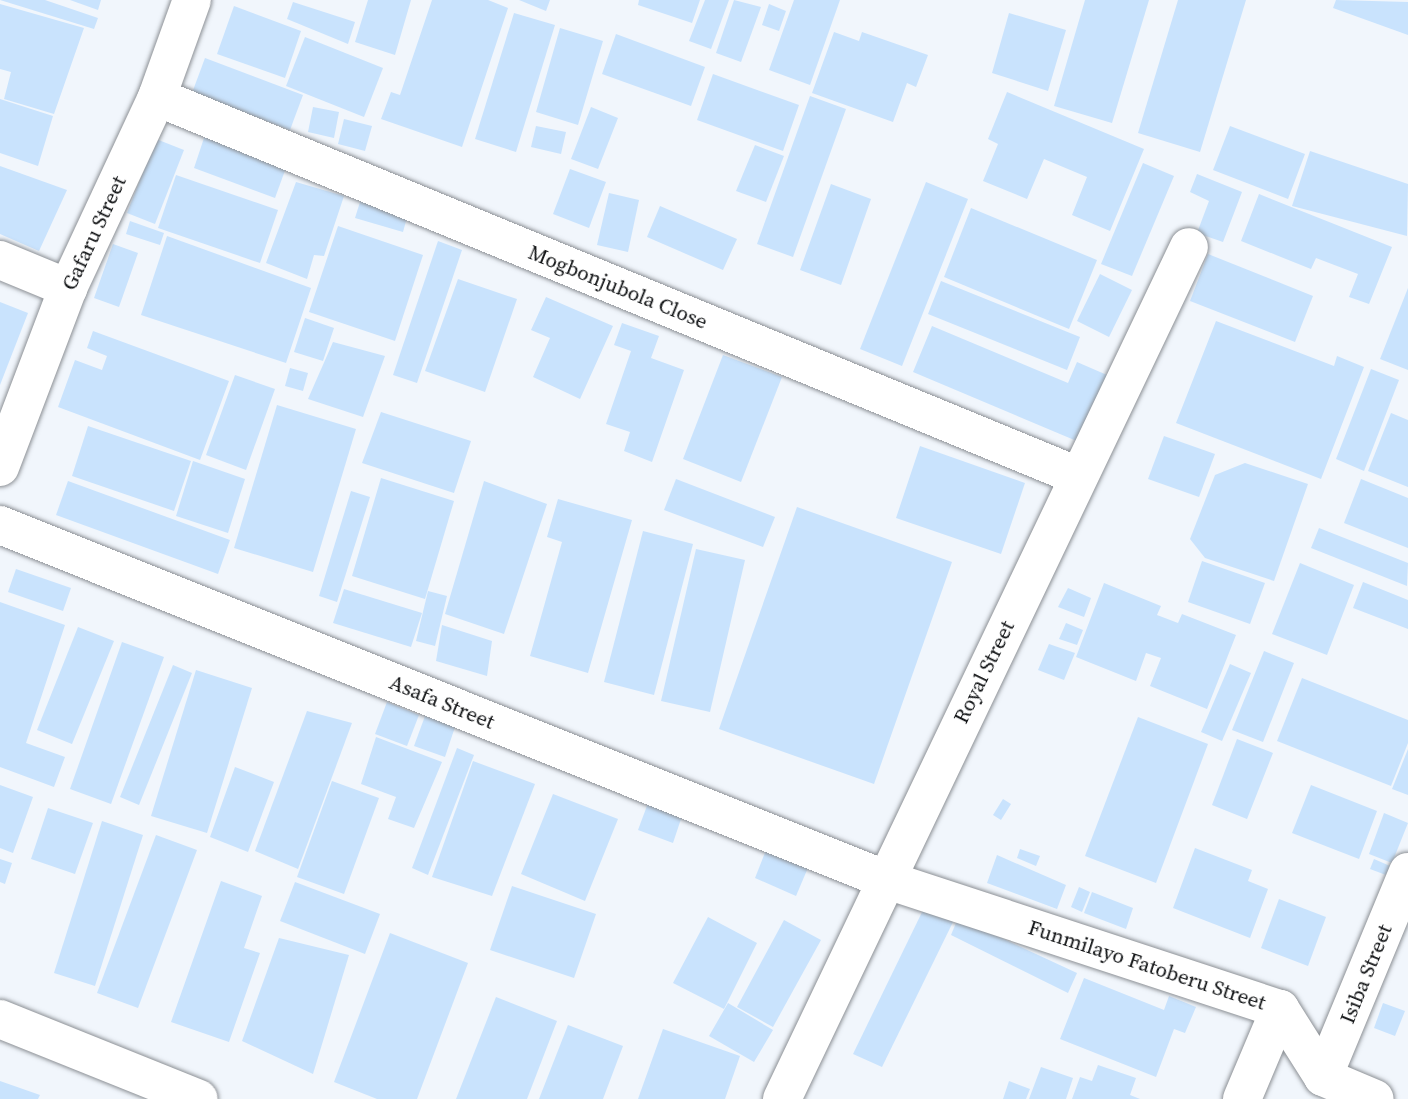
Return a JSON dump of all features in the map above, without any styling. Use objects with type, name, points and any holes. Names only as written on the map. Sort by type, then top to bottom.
[{"type":"street","name":"Gafaru Street","points":[[0,467],[68,288],[157,97],[192,0]]},
{"type":"street","name":"Mogbonjubola Close","points":[[157,97],[1078,477]]},
{"type":"street","name":"Royal Street","points":[[782,1099],[884,879],[1188,247]]},
{"type":"street","points":[[0,260],[68,288]]},
{"type":"street","name":"Asafa Street","points":[[0,525],[884,879]]},
{"type":"street","name":"Isiba Street","points":[[1323,1077],[1408,872]]},
{"type":"street","name":"Funmilayo Fatoberu Street","points":[[884,879],[1280,1009],[1323,1077]]},
{"type":"street","points":[[1242,1099],[1280,1009]]},
{"type":"street","points":[[0,1019],[199,1099]]},
{"type":"street","points":[[1323,1077],[1375,1099]]},
{"type":"building","points":[[0,0],[45,0],[98,18],[94,29]]},
{"type":"building","points":[[70,0],[101,0],[98,10]]},
{"type":"building","points":[[368,0],[411,0],[395,55],[355,42]]},
{"type":"building","points":[[432,0],[488,0],[508,8],[462,147],[381,119],[391,92],[400,95]]},
{"type":"building","points":[[519,0],[550,0],[546,11]]},
{"type":"building","points":[[639,0],[700,0],[692,23],[638,5]]},
{"type":"building","points":[[705,0],[729,0],[711,49],[689,41]]},
{"type":"building","points":[[734,0],[761,7],[741,62],[716,53]]},
{"type":"building","points":[[794,0],[840,0],[810,85],[769,70]]},
{"type":"building","points":[[1085,0],[1149,0],[1112,123],[1054,106]]},
{"type":"building","points":[[1178,0],[1246,0],[1200,152],[1138,133]]},
{"type":"building","points":[[1336,0],[1408,2],[1408,35],[1333,8]]},
{"type":"building","points":[[293,2],[355,22],[348,44],[287,19]]},
{"type":"building","points":[[0,4],[84,28],[54,114],[4,99],[11,72],[0,69]]},
{"type":"building","points":[[769,4],[786,11],[779,31],[762,25]]},
{"type":"building","points":[[234,6],[301,31],[285,78],[217,54]]},
{"type":"building","points":[[514,13],[555,25],[516,152],[475,139]]},
{"type":"building","points":[[1009,13],[1066,30],[1048,91],[992,73]]},
{"type":"building","points":[[560,28],[603,41],[578,125],[536,112]]},
{"type":"building","points":[[834,32],[859,41],[862,32],[928,55],[916,87],[907,83],[893,122],[812,93]]},
{"type":"building","points":[[616,34],[705,67],[691,106],[602,74]]},
{"type":"building","points":[[305,37],[383,68],[364,117],[286,86]]},
{"type":"building","points":[[205,58],[303,95],[290,130],[192,93]]},
{"type":"building","points":[[713,74],[799,105],[783,151],[697,120]]},
{"type":"building","points":[[1007,92],[1144,149],[1110,231],[1072,215],[1087,177],[1044,159],[1027,199],[983,181],[998,144],[988,139]]},
{"type":"building","points":[[810,96],[846,109],[793,257],[757,244]]},
{"type":"building","points":[[0,99],[53,116],[38,166],[0,153]]},
{"type":"building","points":[[313,107],[339,112],[334,138],[308,132]]},
{"type":"building","points":[[591,107],[618,118],[598,169],[571,159]]},
{"type":"building","points":[[344,119],[372,126],[365,151],[338,144]]},
{"type":"building","points":[[536,126],[566,132],[561,154],[531,147]]},
{"type":"building","points":[[1230,126],[1305,154],[1288,199],[1213,170]]},
{"type":"building","points":[[205,135],[287,165],[275,198],[194,168]]},
{"type":"building","points":[[156,139],[184,150],[155,224],[127,213]]},
{"type":"building","points":[[755,145],[784,156],[766,202],[736,191]]},
{"type":"building","points":[[1310,151],[1408,184],[1407,236],[1292,206]]},
{"type":"building","points":[[1143,163],[1174,176],[1132,276],[1101,264]]},
{"type":"building","points":[[0,166],[67,190],[39,251],[0,234]]},
{"type":"building","points":[[570,169],[606,182],[589,228],[553,214]]},
{"type":"building","points":[[1197,174],[1242,192],[1223,242],[1197,233],[1209,201],[1190,192]]},
{"type":"building","points":[[176,175],[278,210],[260,263],[158,228]]},
{"type":"building","points":[[296,182],[344,196],[324,256],[314,255],[307,279],[266,263]]},
{"type":"building","points":[[926,182],[968,199],[902,366],[860,349]]},
{"type":"building","points":[[831,184],[871,199],[841,285],[800,270]]},
{"type":"building","points":[[609,193],[639,200],[628,252],[597,245]]},
{"type":"building","points":[[1259,194],[1392,247],[1369,304],[1349,297],[1358,274],[1316,258],[1311,269],[1241,241]]},
{"type":"building","points":[[361,199],[408,214],[403,232],[355,218]]},
{"type":"building","points":[[660,206],[737,239],[723,270],[647,237]]},
{"type":"building","points":[[971,208],[1097,260],[1069,329],[944,277]]},
{"type":"building","points":[[130,221],[164,233],[160,245],[126,234]]},
{"type":"building","points":[[338,226],[423,255],[395,341],[309,312]]},
{"type":"building","points":[[167,236],[311,288],[286,363],[141,315]]},
{"type":"building","points":[[438,241],[462,250],[417,383],[393,375]]},
{"type":"building","points":[[113,244],[138,253],[119,307],[94,298]]},
{"type":"building","points":[[1208,254],[1313,296],[1295,342],[1190,301]]},
{"type":"building","points":[[1100,274],[1132,290],[1109,337],[1077,321]]},
{"type":"building","points":[[458,279],[517,299],[485,392],[425,371]]},
{"type":"building","points":[[941,281],[1080,337],[1067,370],[928,314]]},
{"type":"building","points":[[1408,288],[1408,370],[1380,359]]},
{"type":"building","points":[[546,297],[613,326],[580,399],[533,377],[550,338],[531,330]]},
{"type":"building","points":[[0,302],[28,313],[0,385]]},
{"type":"building","points":[[305,318],[334,328],[323,361],[294,352]]},
{"type":"building","points":[[1216,321],[1334,366],[1337,356],[1364,367],[1321,479],[1176,423]]},
{"type":"building","points":[[622,323],[659,336],[651,358],[684,370],[652,462],[624,451],[630,432],[606,424],[631,351],[614,345]]},
{"type":"building","points":[[932,326],[1068,383],[1077,362],[1107,375],[1079,442],[913,372]]},
{"type":"building","points":[[93,331],[229,381],[200,460],[58,407],[75,360],[102,370],[107,356],[87,348]]},
{"type":"building","points":[[333,342],[385,356],[363,417],[308,399]]},
{"type":"building","points":[[723,355],[782,377],[741,482],[683,459]]},
{"type":"building","points":[[290,368],[308,373],[303,391],[285,386]]},
{"type":"building","points":[[1371,369],[1399,380],[1364,471],[1336,459]]},
{"type":"building","points":[[235,375],[275,389],[246,470],[206,455]]},
{"type":"building","points":[[277,405],[356,429],[313,572],[234,548]]},
{"type":"building","points":[[381,412],[471,441],[454,493],[362,463]]},
{"type":"building","points":[[1391,413],[1408,420],[1408,487],[1368,471]]},
{"type":"building","points":[[88,426],[191,461],[174,511],[72,476]]},
{"type":"building","points":[[1164,436],[1215,454],[1199,497],[1148,479]]},
{"type":"building","points":[[920,446],[1025,483],[1001,554],[896,518]]},
{"type":"building","points":[[193,461],[245,479],[228,533],[176,516]]},
{"type":"building","points":[[1245,463],[1308,484],[1274,581],[1205,558],[1190,539],[1215,475]]},
{"type":"building","points":[[381,478],[454,501],[425,599],[352,576]]},
{"type":"building","points":[[676,479],[775,517],[763,547],[664,510]]},
{"type":"building","points":[[1361,479],[1408,498],[1408,548],[1344,523]]},
{"type":"building","points":[[68,481],[230,540],[218,574],[56,515]]},
{"type":"building","points":[[484,481],[547,504],[504,634],[445,614]]},
{"type":"building","points":[[351,491],[370,497],[337,602],[319,596]]},
{"type":"building","points":[[558,499],[632,520],[588,673],[530,656],[562,542],[547,537]]},
{"type":"building","points":[[797,507],[952,562],[874,784],[719,729]]},
{"type":"building","points":[[1319,528],[1408,563],[1407,586],[1311,548]]},
{"type":"building","points":[[643,531],[693,544],[654,695],[604,682]]},
{"type":"building","points":[[696,549],[745,560],[710,712],[661,701]]},
{"type":"building","points":[[1202,561],[1265,583],[1250,624],[1188,602]]},
{"type":"building","points":[[1300,563],[1354,585],[1327,655],[1272,634]]},
{"type":"building","points":[[16,569],[71,588],[63,611],[8,592]]},
{"type":"building","points":[[1363,582],[1408,600],[1408,629],[1353,608]]},
{"type":"building","points":[[1104,583],[1161,606],[1157,615],[1178,623],[1182,614],[1236,635],[1207,709],[1150,686],[1161,658],[1146,653],[1136,681],[1076,657]]},
{"type":"building","points":[[1068,588],[1091,598],[1084,617],[1058,607]]},
{"type":"building","points":[[344,589],[422,613],[411,647],[333,623]]},
{"type":"building","points":[[428,591],[447,596],[435,646],[416,641]]},
{"type":"building","points":[[0,602],[65,625],[26,743],[65,757],[54,787],[0,767]]},
{"type":"building","points":[[1066,623],[1083,630],[1077,645],[1059,639]]},
{"type":"building","points":[[442,625],[492,641],[487,676],[436,661]]},
{"type":"building","points":[[78,627],[114,641],[72,744],[37,730]]},
{"type":"building","points":[[122,642],[164,657],[111,804],[70,789]]},
{"type":"building","points":[[1049,644],[1075,653],[1064,680],[1038,670]]},
{"type":"building","points":[[1264,651],[1294,663],[1263,742],[1232,730]]},
{"type":"building","points":[[1230,664],[1251,673],[1222,741],[1201,732]]},
{"type":"building","points":[[173,665],[192,673],[139,805],[120,797]]},
{"type":"building","points":[[196,670],[252,688],[207,833],[151,816]]},
{"type":"building","points":[[1302,678],[1408,720],[1408,743],[1391,786],[1277,741]]},
{"type":"building","points":[[387,702],[419,715],[407,746],[375,734]]},
{"type":"building","points":[[307,711],[352,723],[298,869],[255,851]]},
{"type":"building","points":[[425,716],[455,727],[445,757],[414,746]]},
{"type":"building","points":[[1138,717],[1208,744],[1156,883],[1085,856]]},
{"type":"building","points":[[376,737],[442,762],[414,828],[388,819],[396,797],[361,784]]},
{"type":"building","points":[[1237,739],[1273,753],[1247,819],[1212,805]]},
{"type":"building","points":[[457,748],[474,755],[428,875],[412,868]]},
{"type":"building","points":[[1408,749],[1408,795],[1392,789]]},
{"type":"building","points":[[473,761],[535,784],[492,896],[432,877]]},
{"type":"building","points":[[235,767],[274,782],[248,852],[210,837]]},
{"type":"building","points":[[332,781],[379,798],[344,894],[297,877]]},
{"type":"building","points":[[0,785],[33,797],[13,853],[0,848]]},
{"type":"building","points":[[1311,785],[1377,811],[1359,859],[1292,833]]},
{"type":"building","points":[[553,794],[618,819],[585,901],[521,874]]},
{"type":"building","points":[[1003,799],[1011,804],[1001,820],[993,815]]},
{"type":"building","points":[[648,803],[682,816],[673,843],[638,830]]},
{"type":"building","points":[[48,808],[93,823],[75,874],[31,859]]},
{"type":"building","points":[[1384,813],[1408,823],[1392,863],[1369,854]]},
{"type":"building","points":[[102,821],[143,835],[95,986],[54,973]]},
{"type":"building","points":[[156,835],[197,850],[138,1008],[97,993]]},
{"type":"building","points":[[768,845],[810,863],[796,896],[755,878]]},
{"type":"building","points":[[1195,848],[1252,870],[1248,881],[1268,889],[1250,938],[1173,908]]},
{"type":"building","points":[[1020,849],[1040,856],[1036,866],[1017,858]]},
{"type":"building","points":[[997,855],[1066,885],[1057,909],[987,883]]},
{"type":"building","points":[[0,859],[12,863],[5,884],[0,882]]},
{"type":"building","points":[[1374,859],[1390,866],[1386,875],[1370,869]]},
{"type":"building","points":[[221,881],[262,896],[244,948],[260,953],[229,1042],[171,1022]]},
{"type":"building","points":[[295,882],[380,914],[365,954],[280,921]]},
{"type":"building","points":[[512,886],[596,914],[574,978],[490,950]]},
{"type":"building","points":[[1079,887],[1090,892],[1082,912],[1071,907]]},
{"type":"building","points":[[1092,892],[1133,908],[1126,929],[1084,913]]},
{"type":"building","points":[[1279,899],[1326,917],[1308,966],[1261,948]]},
{"type":"building","points":[[925,906],[954,920],[882,1067],[853,1054]]},
{"type":"building","points":[[708,917],[757,943],[724,1009],[673,983]]},
{"type":"building","points":[[958,918],[1077,973],[1068,993],[951,935]]},
{"type":"building","points":[[784,920],[821,940],[773,1027],[737,1007]]},
{"type":"building","points":[[390,933],[468,963],[417,1099],[377,1099],[334,1082]]},
{"type":"building","points":[[279,938],[349,955],[313,1074],[242,1041]]},
{"type":"building","points":[[1084,978],[1164,1010],[1169,996],[1196,1007],[1185,1033],[1174,1029],[1156,1077],[1060,1039]]},
{"type":"building","points":[[496,997],[557,1021],[527,1099],[456,1099]]},
{"type":"building","points":[[728,1003],[773,1030],[754,1062],[709,1036]]},
{"type":"building","points":[[1383,1003],[1405,1011],[1395,1036],[1374,1028]]},
{"type":"building","points":[[568,1025],[623,1046],[603,1099],[539,1099]]},
{"type":"building","points":[[663,1029],[740,1056],[725,1099],[638,1099]]},
{"type":"building","points":[[1098,1065],[1136,1078],[1130,1095],[1140,1099],[1072,1099],[1080,1077],[1092,1081]]},
{"type":"building","points":[[1041,1067],[1073,1078],[1066,1099],[1029,1099]]},
{"type":"building","points":[[0,1081],[40,1095],[38,1099],[0,1099]]},
{"type":"building","points":[[1009,1081],[1030,1089],[1026,1099],[1003,1099]]}]
